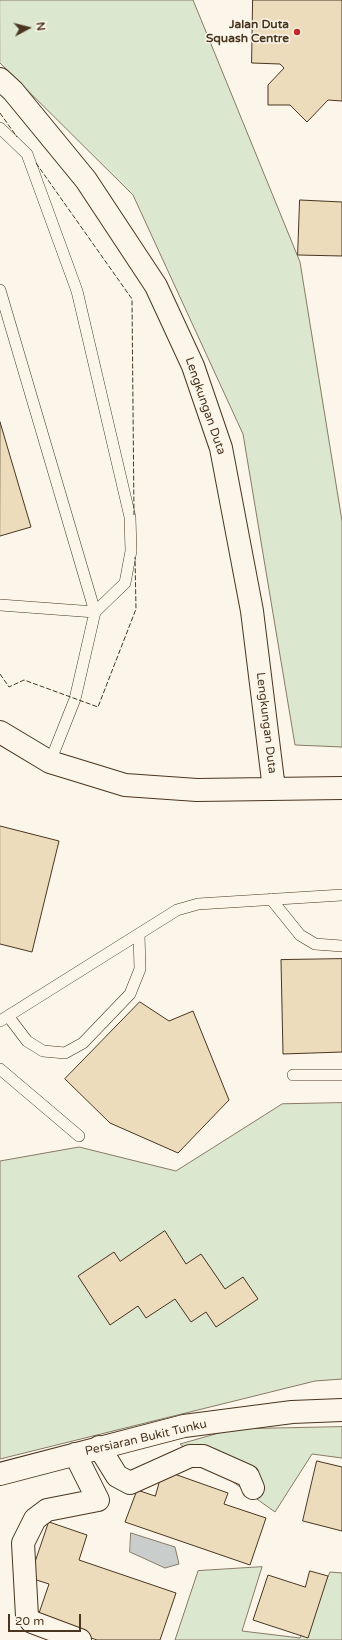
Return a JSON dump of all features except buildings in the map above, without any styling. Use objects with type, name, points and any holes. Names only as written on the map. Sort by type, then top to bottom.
[{"type":"street","name":"Lengkungan Duta","points":[[0,79],[13,91],[86,180],[156,286],[194,366],[221,448],[252,611],[274,789]]},
{"type":"street","points":[[0,732],[50,762],[125,785],[197,790],[342,788]]},
{"type":"street","name":"Persiaran Bukit Tunku","points":[[0,1474],[184,1426],[292,1412],[342,1410]]},
{"type":"street","points":[[99,1447],[117,1476],[130,1483]]},
{"type":"street","points":[[76,1454],[98,1500]]},
{"type":"street","points":[[80,1640],[32,1622],[27,1616],[23,1543],[35,1519],[47,1510],[98,1500],[130,1483],[190,1456],[203,1456],[248,1476],[253,1488]]},
{"type":"lane","points":[[0,128],[27,154],[77,290],[130,517],[131,551],[125,583],[95,612],[0,605]]},
{"type":"lane","points":[[0,290],[95,612],[75,699],[50,762]]},
{"type":"lane","points":[[139,934],[140,969],[130,994],[83,1043],[65,1053],[43,1052],[27,1041],[4,1019],[177,910],[198,904],[342,895]]},
{"type":"lane","points":[[271,899],[300,935],[315,944],[342,946]]},
{"type":"lane","points":[[0,1069],[79,1136]]},
{"type":"lane","points":[[293,1075],[342,1075]]},
{"type":"green space","points":[[0,0],[193,0],[300,262],[342,521],[342,747],[295,745],[243,434],[133,195],[0,63]]},
{"type":"green space","points":[[342,1103],[342,1379],[315,1381],[0,1459],[0,1161],[79,1147],[176,1171],[282,1104]]},
{"type":"green space","points":[[342,1427],[342,1458],[312,1454],[275,1512],[180,1444],[233,1429]]},
{"type":"green space","points":[[262,1567],[242,1631],[300,1638],[330,1572],[342,1573],[342,1640],[175,1640],[198,1571]]},
{"type":"shaded area","points":[[131,1533],[175,1547],[179,1564],[165,1568],[130,1552]]},
{"type":"fence","points":[[0,113],[17,137]]},
{"type":"fence","points":[[36,163],[132,299],[134,515]]},
{"type":"fence","points":[[0,674],[9,687],[24,680],[98,707],[136,609],[135,557]]},
{"type":"place","name":"Jalan Duta Squash Centre","points":[[297,32]]}]
